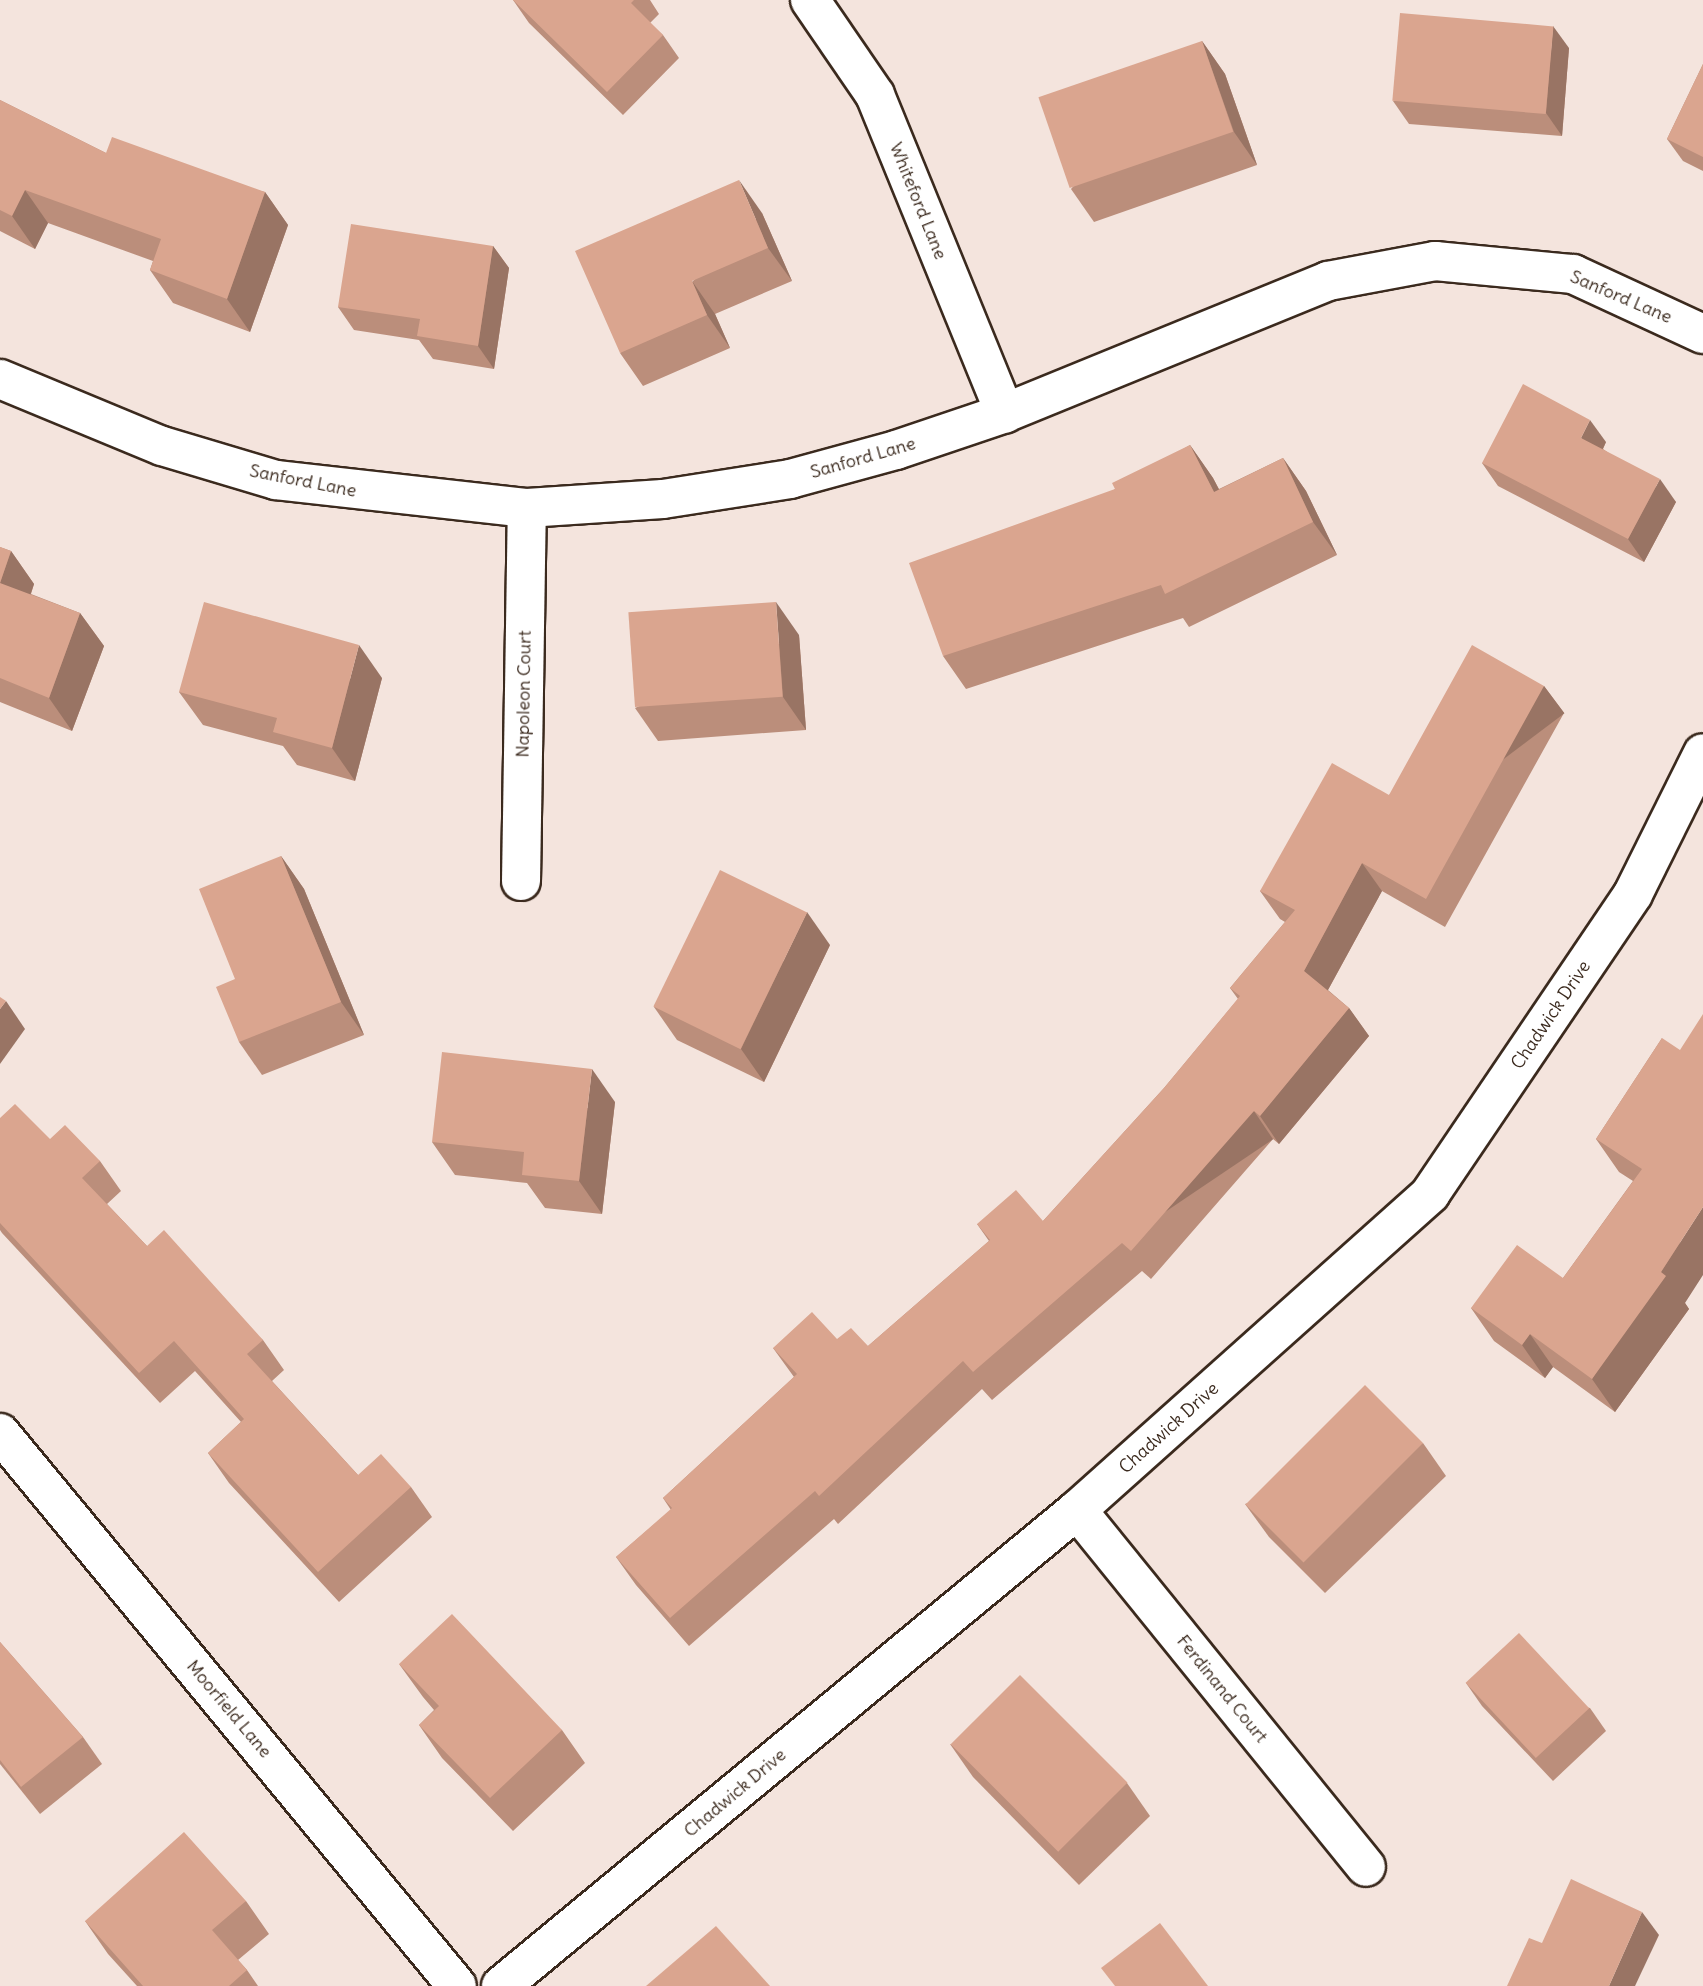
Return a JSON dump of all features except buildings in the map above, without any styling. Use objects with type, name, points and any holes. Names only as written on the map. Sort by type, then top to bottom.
[{"type":"street","name":"Whiteford Lane","points":[[810,0],[875,95],[1005,413]]},
{"type":"street","name":"Sanford Lane","points":[[0,379],[162,446],[276,480],[527,508],[663,499],[790,479],[1005,413],[1328,281],[1435,261],[1573,274],[1703,334]]},
{"type":"street","name":"Napoleon Court","points":[[521,881],[527,508]]},
{"type":"street","name":"Chadwick Drive","points":[[501,1986],[1077,1510],[1430,1194],[1633,894],[1703,753]]},
{"type":"street","name":"Moorfield Lane","points":[[0,1433],[457,1986]]},
{"type":"street","name":"Ferdinand Court","points":[[1077,1510],[1366,1867]]}]
